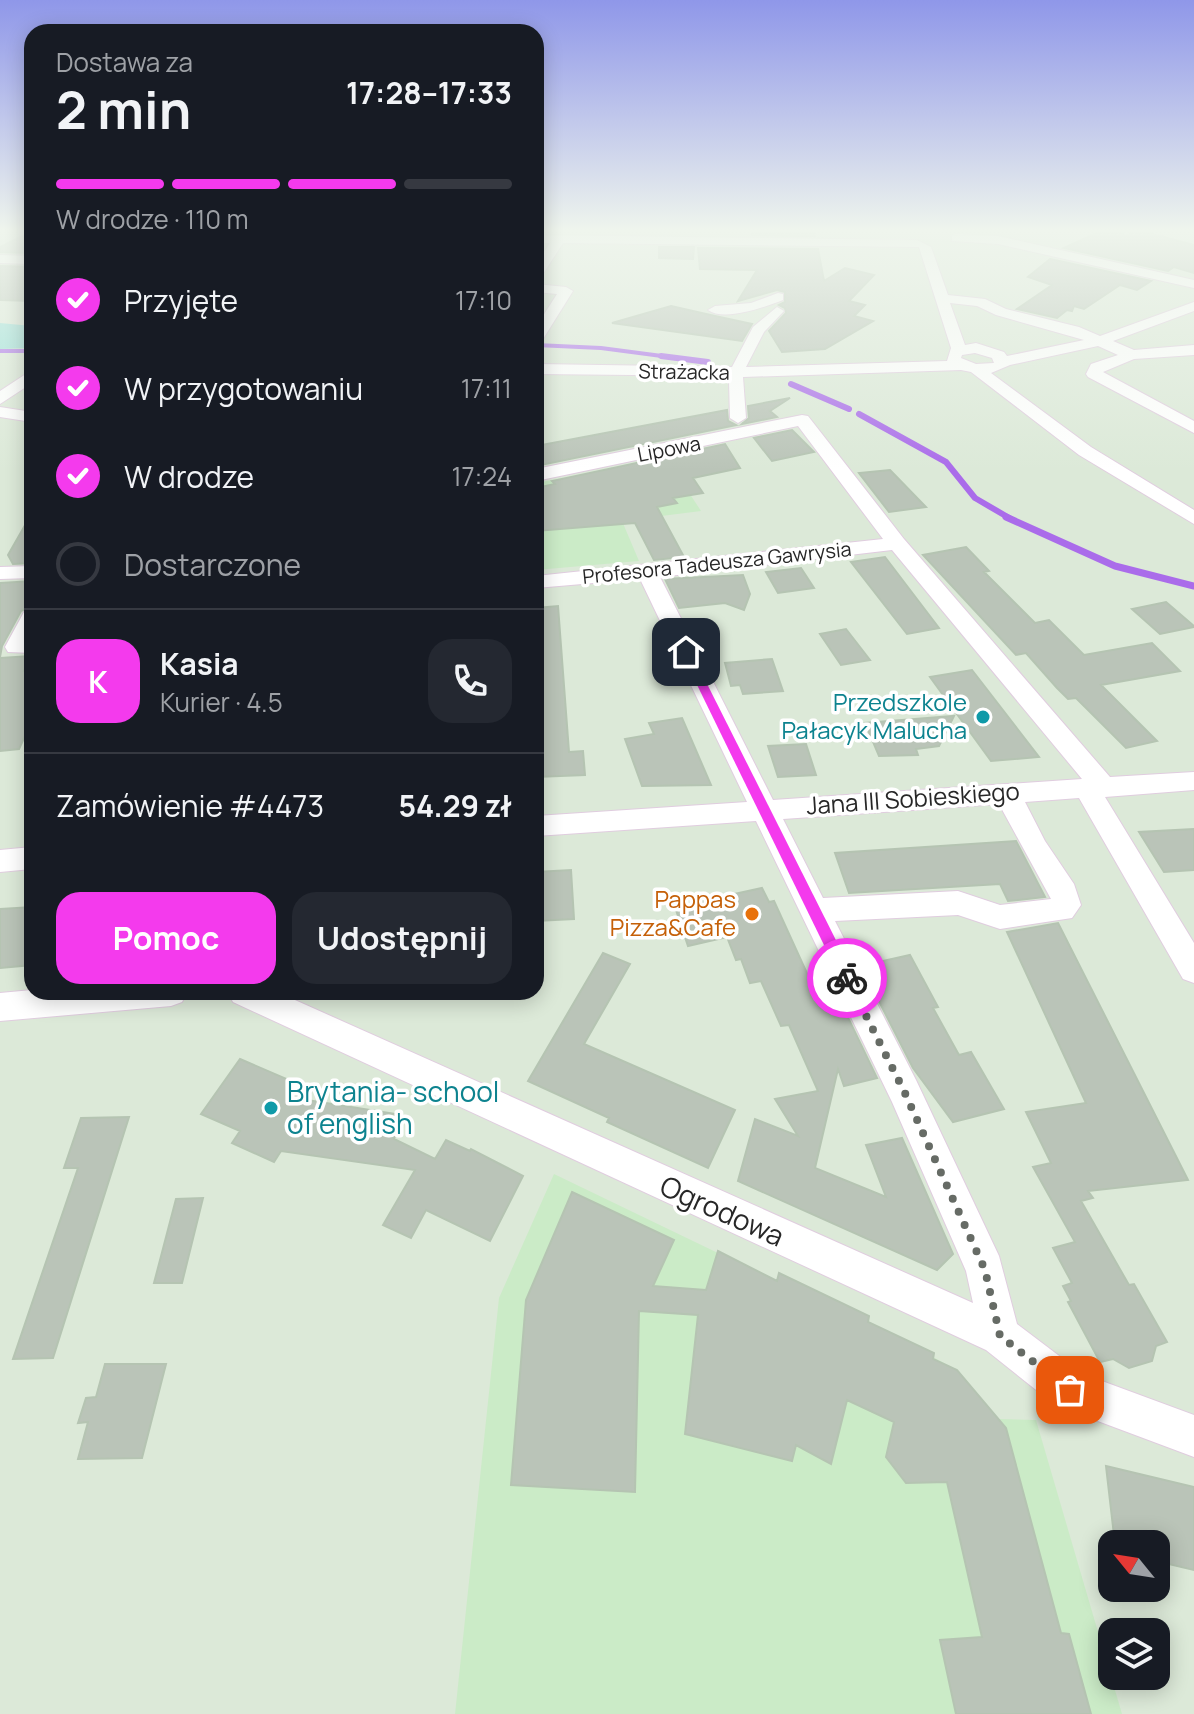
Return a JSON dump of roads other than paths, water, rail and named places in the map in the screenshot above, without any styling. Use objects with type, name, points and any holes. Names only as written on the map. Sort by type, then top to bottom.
[{"type":"street","points":[[738,418],[738,373],[758,330],[773,310]]},
{"type":"street","points":[[945,310],[965,357],[1085,451],[1194,518]]},
{"type":"street","points":[[997,310],[1074,330],[1092,342],[1132,355]]},
{"type":"street","points":[[824,373],[902,377],[965,357],[998,361],[1092,342],[1183,310]]},
{"type":"street","points":[[985,324],[1001,312]]},
{"type":"street","points":[[1158,319],[1183,328]]},
{"type":"street","points":[[1026,336],[1060,328]]},
{"type":"street","points":[[1194,350],[1132,355],[1097,367],[1094,374],[1194,428]]},
{"type":"street","points":[[1157,353],[1194,365]]},
{"type":"street","name":"Strażacka","points":[[544,369],[824,373],[965,357]]},
{"type":"street","points":[[998,361],[1043,419]]},
{"type":"street","points":[[0,399],[24,381]]},
{"type":"street","points":[[0,412],[24,416]]},
{"type":"street","name":"Lipowa","points":[[544,473],[802,420]]},
{"type":"street","name":"Profesora Tadeusza Gawrysia","points":[[802,420],[1094,788],[1194,970]]},
{"type":"street","name":"Profesora Tadeusza Gawrysia","points":[[544,581],[897,543]]},
{"type":"street","points":[[0,573],[24,572]]},
{"type":"street","points":[[647,572],[904,1091],[985,1270],[1000,1336]]},
{"type":"street","points":[[24,632],[16,647],[24,646]]},
{"type":"street","name":"Jana III Sobieskiego","points":[[544,825],[1194,781]]},
{"type":"street","points":[[814,910],[958,903],[1000,917],[1062,910],[1066,905],[1064,892],[1034,847],[1007,793]]},
{"type":"street","points":[[0,861],[24,859]]},
{"type":"street","points":[[0,1007],[80,1000]]},
{"type":"street","name":"Ogrodowa","points":[[262,1000],[1000,1336],[1070,1390],[1194,1436]]},
{"type":"waterway","points":[[544,345],[601,348],[677,358]]},
{"type":"waterway","points":[[0,351],[24,351]]},
{"type":"waterway","points":[[661,356],[708,362]]},
{"type":"waterway","points":[[791,384],[849,409]]},
{"type":"waterway","points":[[859,414],[946,462],[975,498],[1011,519]]},
{"type":"waterway","points":[[1006,517],[1115,566],[1194,586]]},
{"type":"place","name":"Przedszkole Pałacyk Malucha","points":[[983,717]]},
{"type":"place","name":"Pappas Pizza&Cafe","points":[[752,914]]},
{"type":"place","name":"Brytania- school of english","points":[[271,1108]]}]
